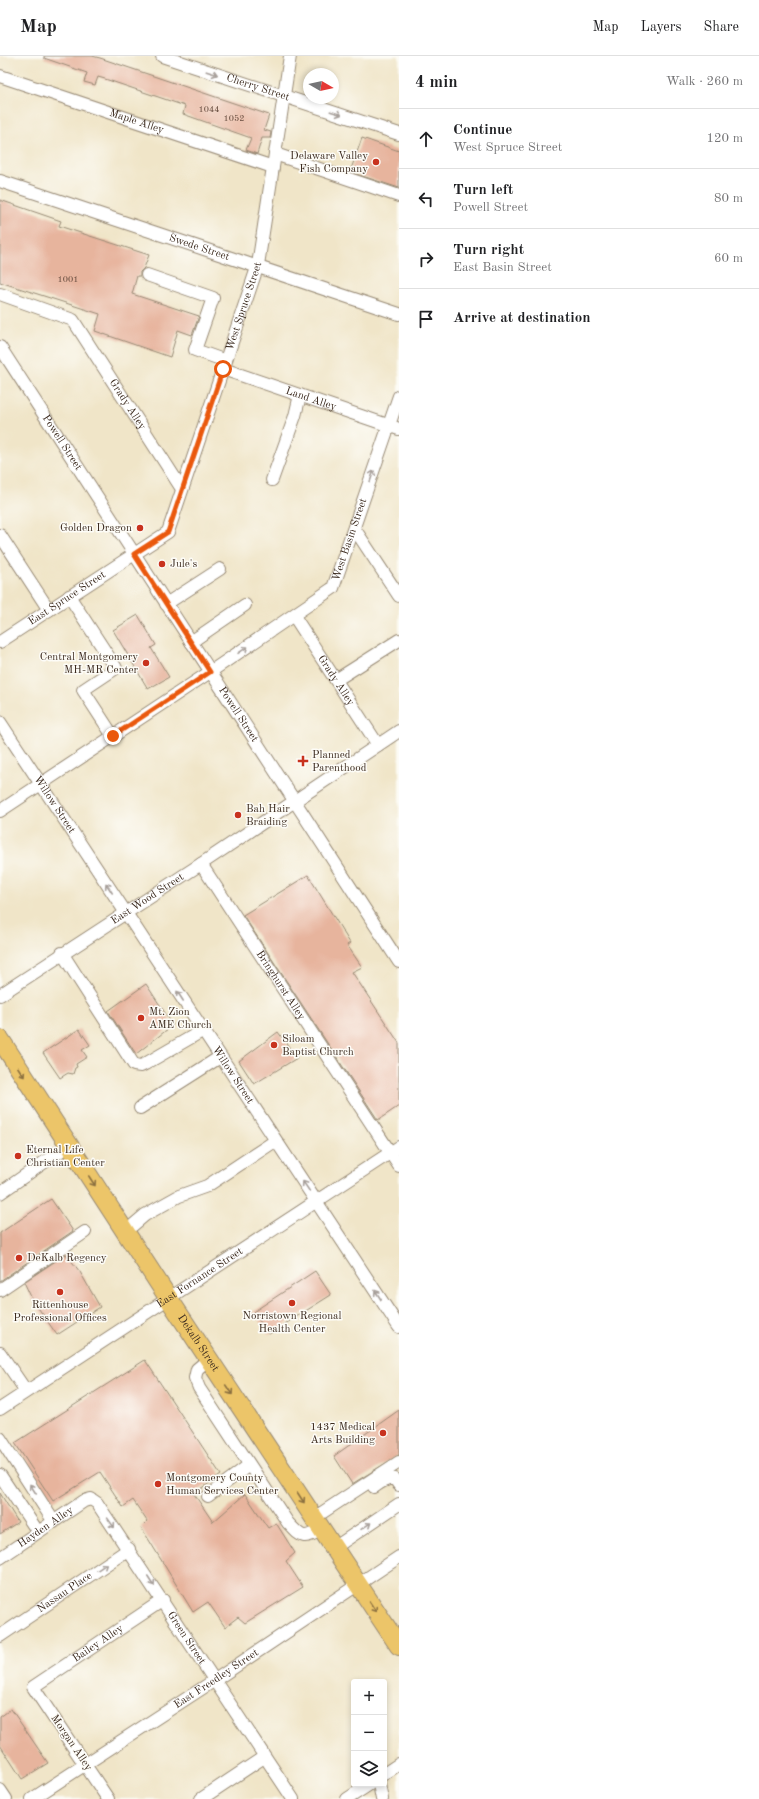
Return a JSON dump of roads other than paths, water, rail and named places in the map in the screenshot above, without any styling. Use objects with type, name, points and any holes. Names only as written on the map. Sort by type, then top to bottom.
[{"type":"highway","name":"Dekalb Street","points":[[0,1039],[169,1299],[399,1646]]},
{"type":"street","name":"Cherry Street","points":[[162,56],[399,134]]},
{"type":"street","name":"West Spruce Street","points":[[134,554],[168,532],[258,265],[290,56]]},
{"type":"street","name":"Maple Alley","points":[[0,76],[273,167]]},
{"type":"street","points":[[275,154],[399,196]]},
{"type":"street","name":"Swede Street","points":[[0,181],[258,265],[399,314]]},
{"type":"street","name":"Land Alley","points":[[147,275],[213,298],[195,350],[225,365],[300,395],[394,427]]},
{"type":"street","name":"Grady Alley","points":[[0,294],[73,320],[182,489]]},
{"type":"street","name":"Powell Street","points":[[0,347],[399,962]]},
{"type":"street","points":[[272,480],[295,416],[300,395]]},
{"type":"street","name":"West Basin Street","points":[[0,811],[294,616],[333,588],[354,528],[394,427],[399,396]]},
{"type":"street","points":[[354,528],[399,596]]},
{"type":"street","points":[[0,535],[49,610]]},
{"type":"street","name":"East Spruce Street","points":[[0,642],[134,554]]},
{"type":"street","points":[[166,604],[220,569]]},
{"type":"street","points":[[69,596],[116,668],[83,690],[113,736]]},
{"type":"street","points":[[190,642],[245,605]]},
{"type":"street","name":"Grady Alley","points":[[294,616],[378,745]]},
{"type":"street","points":[[336,680],[399,640]]},
{"type":"street","name":"Willow Street","points":[[0,722],[202,1031],[399,1327]]},
{"type":"street","name":"East Wood Street","points":[[0,995],[62,953],[201,864],[399,731]]},
{"type":"street","name":"Bringhurst Alley","points":[[201,864],[395,1150],[399,1166]]},
{"type":"street","points":[[62,953],[134,1065],[145,1064],[202,1031]]},
{"type":"street","points":[[140,1108],[220,1057]]},
{"type":"street","points":[[125,1232],[145,1215],[179,1196],[207,1186],[275,1141]]},
{"type":"street","points":[[0,1193],[69,1145]]},
{"type":"street","name":"East Fornance Street","points":[[0,1409],[395,1150]]},
{"type":"street","points":[[0,1290],[85,1232]]},
{"type":"street","points":[[0,1353],[26,1391]]},
{"type":"street","points":[[209,1359],[197,1369],[195,1378],[199,1388],[249,1465],[288,1522],[300,1536],[308,1537],[318,1524],[399,1462]]},
{"type":"street","points":[[0,1438],[54,1522]]},
{"type":"street","points":[[208,1496],[249,1465]]},
{"type":"street","points":[[0,1474],[38,1532]]},
{"type":"street","points":[[318,1524],[382,1481],[395,1479],[399,1485]]},
{"type":"street","name":"Hayden Alley","points":[[0,1558],[84,1501],[91,1499]]},
{"type":"street","name":"Green Street","points":[[91,1499],[97,1502],[129,1549],[264,1757],[293,1799]]},
{"type":"street","points":[[334,1548],[399,1504]]},
{"type":"street","name":"Nassau Place","points":[[0,1636],[129,1549]]},
{"type":"street","name":"East Freedley Street","points":[[32,1799],[86,1765],[399,1558]]},
{"type":"street","name":"Bailey Alley","points":[[34,1687],[163,1600]]},
{"type":"street","name":"Morgan Alley","points":[[34,1687],[108,1799]]},
{"type":"street","points":[[201,1799],[264,1757]]},
{"type":"street","points":[[387,1772],[399,1764]]},
{"type":"street","points":[[348,1799],[366,1787]]},
{"type":"street","points":[[380,1787],[382,1799]]},
{"type":"street","points":[[0,1790],[6,1799]]},
{"type":"place","name":"Delaware Valley Fish Company","points":[[376,162]]},
{"type":"place","name":"Golden Dragon","points":[[140,528]]},
{"type":"place","name":"Jule's","points":[[162,564]]},
{"type":"place","name":"Central Montgomery MH-MR Center","points":[[146,663]]},
{"type":"place","name":"Planned Parenthood","points":[[303,761]]},
{"type":"place","name":"Bah Hair Braiding","points":[[238,815]]},
{"type":"place","name":"Mt. Zion AME Church","points":[[141,1018]]},
{"type":"place","name":"Siloam Baptist Church","points":[[274,1045]]},
{"type":"place","name":"Eternal Life Christian Center","points":[[18,1156]]},
{"type":"place","name":"DeKalb Regency","points":[[19,1258]]},
{"type":"place","name":"Rittenhouse Professional Offices","points":[[60,1292]]},
{"type":"place","name":"Norristown Regional Health Center","points":[[292,1303]]},
{"type":"place","name":"1437 Medical Arts Building","points":[[383,1433]]},
{"type":"place","name":"Montgomery County Human Services Center","points":[[158,1484]]}]
